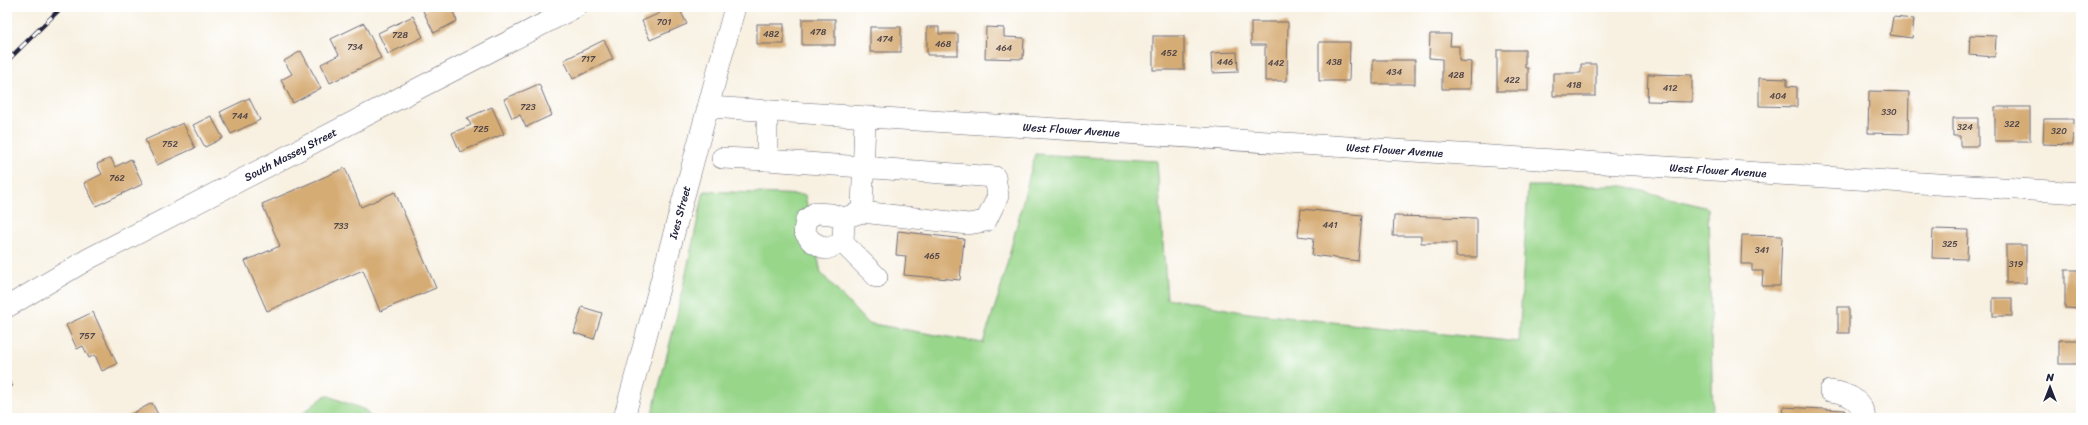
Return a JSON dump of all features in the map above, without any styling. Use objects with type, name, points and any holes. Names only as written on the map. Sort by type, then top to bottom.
[{"type":"street","name":"South Massey Street","points":[[7,307],[90,258],[576,7]]},
{"type":"street","name":"Ives Street","points":[[624,418],[735,7]]},
{"type":"street","name":"West Flower Avenue","points":[[708,107],[2081,193]]},
{"type":"street","points":[[767,111],[767,160]]},
{"type":"street","points":[[843,243],[853,215],[863,167],[865,116]]},
{"type":"street","points":[[722,158],[995,177],[998,196],[986,221],[968,224],[816,213],[806,220],[804,231],[811,241],[826,249],[843,243]]},
{"type":"street","points":[[843,243],[877,278]]},
{"type":"street","points":[[1830,390],[1843,392],[1858,401],[1865,418]]},
{"type":"green space","points":[[1035,154],[1157,161],[1167,298],[1248,313],[1519,342],[1528,186],[1624,186],[1708,208],[1713,418],[651,418],[676,319],[704,191],[805,195],[821,273],[867,323],[983,343],[1000,291]]},
{"type":"green space","points":[[326,395],[365,410],[371,418],[297,418]]},
{"type":"building","points":[[431,7],[451,7],[457,21],[434,33],[423,11]]},
{"type":"building","points":[[657,7],[692,7],[681,12],[687,24],[650,40],[642,21],[660,13]]},
{"type":"building","points":[[413,16],[423,37],[388,54],[378,33]]},
{"type":"building","points":[[1893,17],[1914,19],[1912,38],[1890,35]]},
{"type":"building","points":[[802,19],[835,19],[835,45],[802,45]]},
{"type":"building","points":[[1251,22],[1288,22],[1287,81],[1265,81],[1265,45],[1251,45]]},
{"type":"building","points":[[364,23],[381,58],[330,83],[321,64],[339,55],[331,39]]},
{"type":"building","points":[[757,24],[784,24],[784,44],[757,44]]},
{"type":"building","points":[[870,27],[901,27],[901,52],[870,52]]},
{"type":"building","points":[[927,27],[939,27],[939,34],[958,34],[958,55],[927,55]]},
{"type":"building","points":[[986,27],[1004,28],[1004,37],[1024,38],[1023,59],[985,58]]},
{"type":"building","points":[[1430,34],[1451,34],[1450,46],[1459,46],[1459,61],[1471,62],[1470,89],[1442,89],[1442,59],[1429,58]]},
{"type":"building","points":[[1970,35],[1996,36],[1995,57],[1969,55]]},
{"type":"building","points":[[1153,36],[1184,36],[1184,70],[1153,70]]},
{"type":"building","points":[[604,40],[613,59],[573,79],[564,60]]},
{"type":"building","points":[[1319,42],[1350,42],[1349,81],[1319,81]]},
{"type":"building","points":[[1497,50],[1525,50],[1525,68],[1528,68],[1528,91],[1497,91]]},
{"type":"building","points":[[301,51],[321,88],[293,103],[281,80],[292,74],[284,61]]},
{"type":"building","points":[[1237,52],[1238,72],[1212,73],[1211,53]]},
{"type":"building","points":[[1373,60],[1415,60],[1415,84],[1373,84]]},
{"type":"building","points":[[1581,64],[1596,64],[1596,96],[1553,96],[1553,73],[1581,73]]},
{"type":"building","points":[[1648,74],[1692,75],[1692,102],[1647,101]]},
{"type":"building","points":[[1759,78],[1787,79],[1787,86],[1797,87],[1797,107],[1759,106]]},
{"type":"building","points":[[539,84],[552,115],[526,127],[520,115],[512,118],[504,99]]},
{"type":"building","points":[[1869,91],[1909,92],[1908,134],[1868,133]]},
{"type":"building","points":[[249,98],[260,120],[231,134],[220,112]]},
{"type":"building","points":[[492,107],[504,134],[460,152],[452,133],[471,125],[467,118]]},
{"type":"building","points":[[1995,107],[2030,107],[2030,141],[1995,141]]},
{"type":"building","points":[[211,116],[223,138],[205,147],[193,125]]},
{"type":"building","points":[[1953,118],[1978,118],[1978,146],[1960,146],[1960,136],[1953,136]]},
{"type":"building","points":[[2044,119],[2074,119],[2073,145],[2043,144]]},
{"type":"building","points":[[183,123],[195,148],[157,165],[145,140]]},
{"type":"building","points":[[111,158],[115,167],[131,159],[143,184],[96,206],[84,183],[102,174],[97,164]]},
{"type":"building","points":[[345,168],[361,207],[395,192],[436,288],[380,311],[363,270],[267,311],[245,261],[280,246],[262,204]]},
{"type":"building","points":[[1301,209],[1362,215],[1358,261],[1312,255],[1314,238],[1298,236]]},
{"type":"building","points":[[1394,216],[1477,218],[1477,257],[1456,257],[1456,243],[1421,243],[1421,236],[1393,236]]},
{"type":"building","points":[[1933,229],[1968,230],[1967,259],[1932,258]]},
{"type":"building","points":[[898,231],[964,239],[960,280],[904,275],[906,256],[896,255]]},
{"type":"building","points":[[1742,235],[1782,236],[1780,286],[1762,286],[1763,271],[1752,271],[1752,264],[1741,264]]},
{"type":"building","points":[[2006,245],[2026,245],[2026,283],[2006,283]]},
{"type":"building","points":[[2065,270],[2081,270],[2081,309],[2065,308]]},
{"type":"building","points":[[1993,298],[2012,298],[2012,316],[1993,316]]},
{"type":"building","points":[[582,307],[602,313],[594,339],[574,333]]},
{"type":"building","points":[[1838,307],[1849,307],[1849,333],[1838,333]]},
{"type":"building","points":[[93,312],[117,364],[102,371],[95,355],[89,358],[83,346],[77,349],[66,325]]},
{"type":"building","points":[[2059,340],[2081,340],[2081,364],[2059,364]]},
{"type":"building","points":[[7,377],[13,386],[7,389]]},
{"type":"building","points":[[152,403],[160,418],[124,418]]},
{"type":"building","points":[[1783,407],[1845,410],[1844,418],[1782,418]]},
{"type":"railway","points":[[7,61],[62,7]]}]
